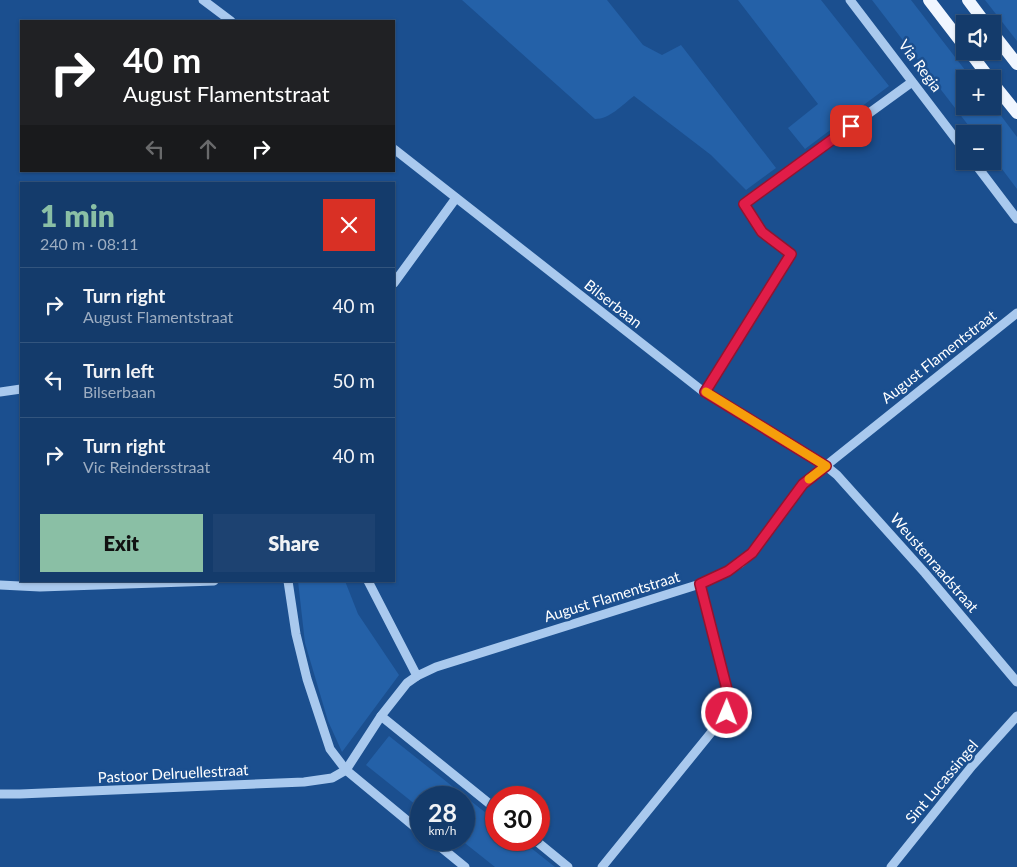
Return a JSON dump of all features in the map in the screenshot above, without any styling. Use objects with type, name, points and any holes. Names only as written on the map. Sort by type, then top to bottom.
[{"type":"main road","points":[[929,0],[956,34]]},
{"type":"main road","points":[[968,0],[979,15]]},
{"type":"main road","points":[[1001,44],[1017,64]]},
{"type":"main road","points":[[1001,93],[1017,113]]},
{"type":"street","points":[[203,0],[230,20]]},
{"type":"street","name":"Via Regia","points":[[850,0],[956,139]]},
{"type":"street","points":[[705,392],[791,254],[762,232],[744,204],[912,82]]},
{"type":"street","name":"Bilserbaan","points":[[395,150],[705,392],[826,466]]},
{"type":"street","points":[[980,170],[1017,219]]},
{"type":"street","points":[[395,282],[456,198]]},
{"type":"street","name":"August Flamentstraat","points":[[346,770],[381,716],[407,683],[417,676],[436,667],[700,584],[728,571],[752,553],[803,484],[1017,313]]},
{"type":"street","points":[[0,392],[20,389]]},
{"type":"street","name":"Weustenraadstraat","points":[[826,466],[867,507],[1017,682]]},
{"type":"street","points":[[0,585],[40,588],[189,582]]},
{"type":"street","points":[[288,582],[293,620],[308,679],[330,749],[346,770],[410,823]]},
{"type":"street","points":[[369,582],[417,676]]},
{"type":"street","points":[[602,867],[727,713],[730,701],[700,584]]},
{"type":"street","points":[[381,716],[485,800]]},
{"type":"street","name":"Sint Lucassingel","points":[[891,867],[972,766],[1017,716]]},
{"type":"street","name":"Pastoor Delruellestraat","points":[[0,794],[304,782],[332,778],[346,770]]},
{"type":"street","points":[[445,851],[465,867]]},
{"type":"street","points":[[548,851],[568,867]]},
{"type":"shaded area","points":[[462,0],[607,0],[643,45],[662,55],[681,45],[776,168],[746,190],[711,155],[634,96],[606,117],[595,119]]},
{"type":"shaded area","points":[[738,0],[821,0],[889,86],[805,149],[788,128],[818,104]]},
{"type":"shaded area","points":[[872,0],[911,0],[965,70],[956,70],[956,109]]},
{"type":"shaded area","points":[[985,0],[1017,0],[1017,41],[1001,20],[1001,15],[997,15]]},
{"type":"shaded area","points":[[960,115],[1000,115],[1017,137],[1017,189],[1001,168],[1001,125],[968,125]]},
{"type":"shaded area","points":[[298,582],[345,582],[358,614],[399,675],[342,752],[328,721],[305,643]]},
{"type":"shaded area","points":[[389,736],[452,786],[410,786],[410,800],[366,765]]},
{"type":"shaded area","points":[[475,804],[485,812],[485,851],[535,851],[555,867],[495,867],[475,851]]},
{"type":"slow traffic","points":[[706,392],[758,426],[826,466],[809,479]]},
{"type":"route","points":[[727,713],[730,701],[700,584],[728,571],[752,553],[803,484],[826,466],[705,392],[791,254],[762,232],[744,204],[851,126]]}]
